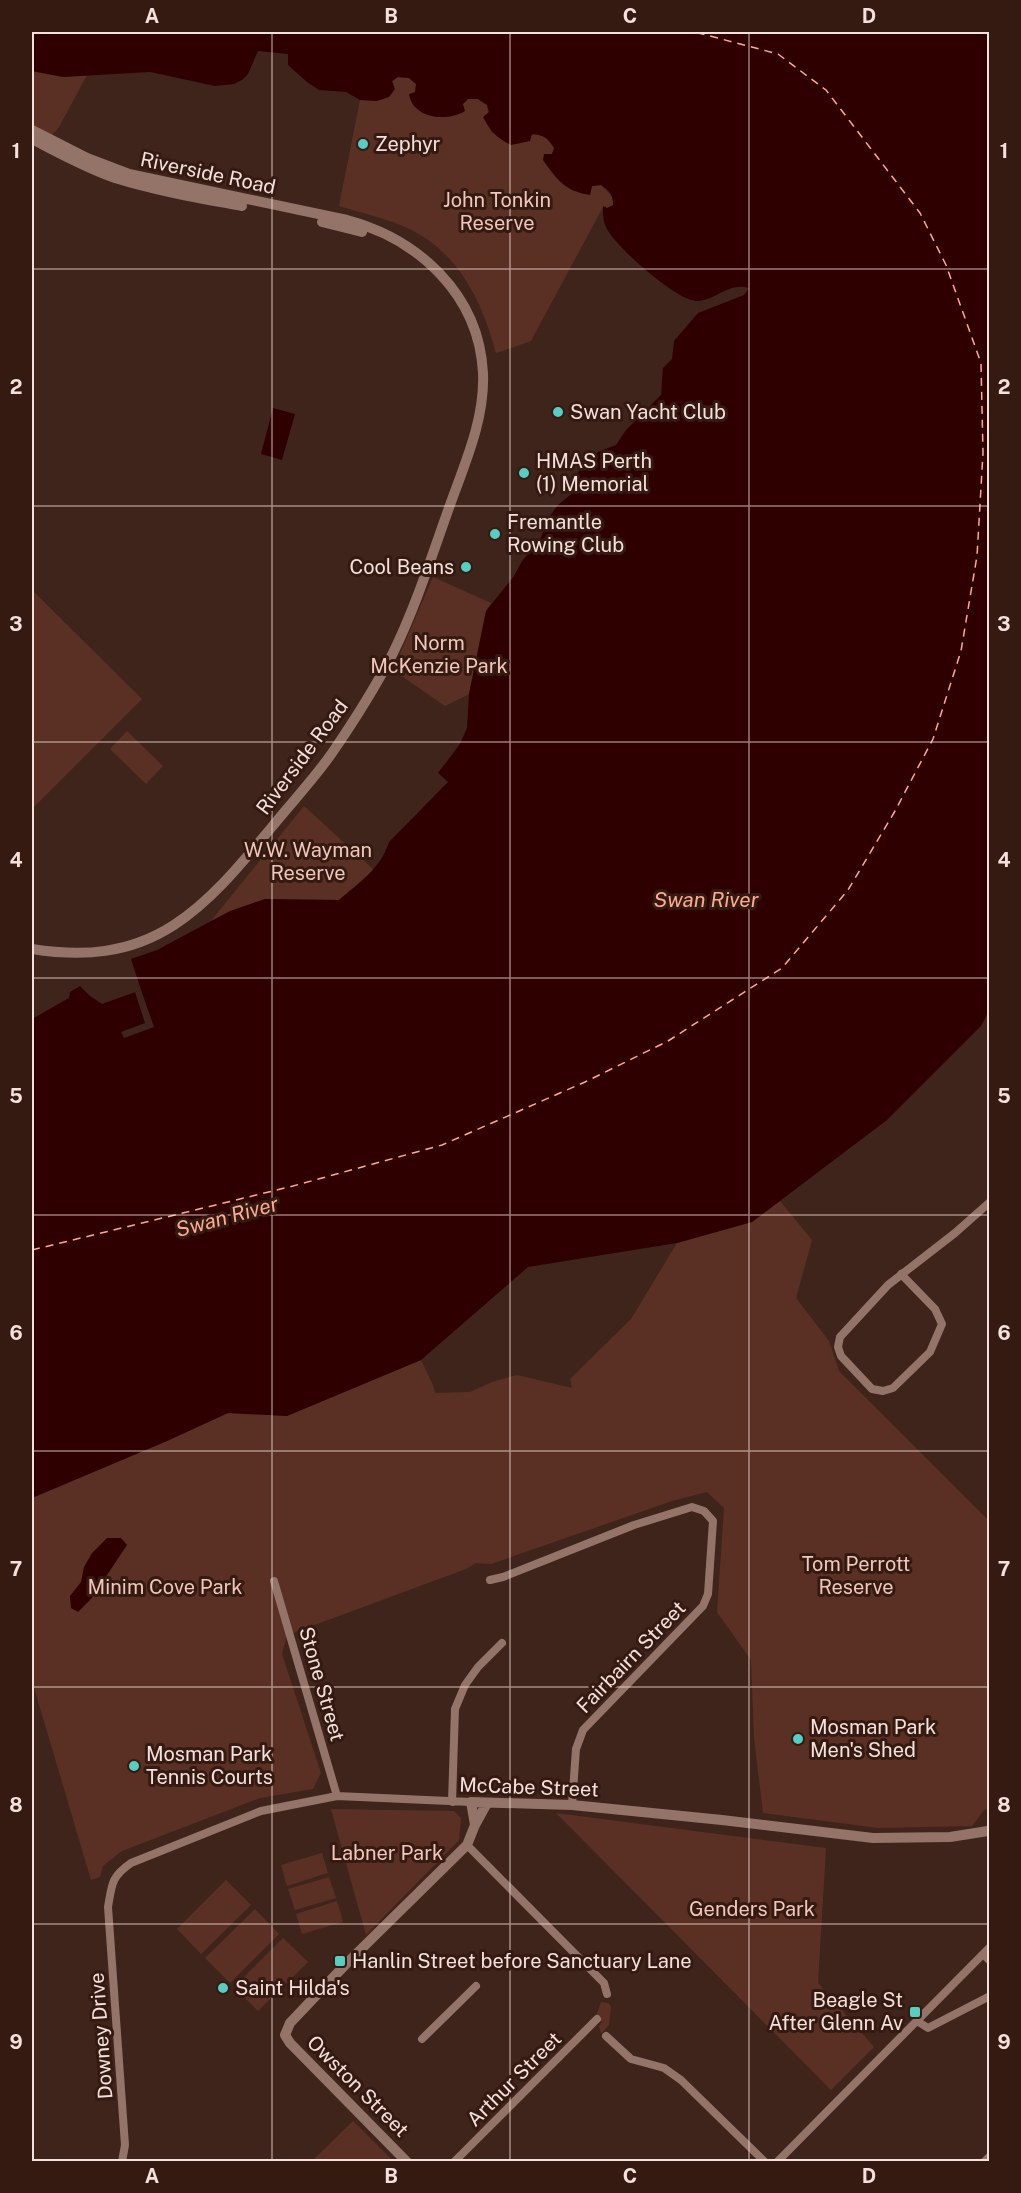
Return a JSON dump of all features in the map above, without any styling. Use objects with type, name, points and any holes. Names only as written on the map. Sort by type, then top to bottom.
[{"type":"street","name":"Riverside Road","points":[[32,130],[87,158],[129,174],[374,227],[411,248],[429,262],[452,287],[477,336],[483,375],[474,436],[421,585],[393,652],[365,703],[331,755],[230,876],[200,907],[172,927],[135,945],[97,953],[73,954],[32,949]]},
{"type":"street","name":"Riverside Road","points":[[32,139],[88,167],[141,186],[301,217],[370,234],[383,234]]},
{"type":"street","points":[[901,1274],[935,1309],[942,1324],[930,1352],[893,1388],[883,1391],[872,1389],[841,1356],[838,1347],[840,1337],[901,1274],[955,1233],[990,1202]]},
{"type":"street","name":"Fairbairn Street","points":[[490,1581],[634,1525],[692,1507],[704,1511],[713,1521],[708,1594],[703,1606],[583,1730],[576,1749],[572,1805]]},
{"type":"street","name":"Stone Street","points":[[274,1581],[337,1796]]},
{"type":"street","points":[[452,1802],[454,1708],[465,1685],[478,1667],[502,1643]]},
{"type":"street","name":"McCabe Street","points":[[108,1907],[117,1873],[131,1863],[261,1811],[337,1796],[572,1805],[873,1838],[950,1837],[989,1828]]},
{"type":"street","points":[[471,1802],[475,1825]]},
{"type":"street","points":[[487,1803],[467,1845],[603,1983],[607,1994]]},
{"type":"street","name":"Owston Street","points":[[407,2162],[290,2043],[285,2035],[290,2023],[346,1964],[467,1845]]},
{"type":"street","name":"Downey Drive","points":[[108,1907],[125,2145],[122,2162]]},
{"type":"street","points":[[777,2162],[990,1947]]},
{"type":"street","points":[[982,1954],[990,1961]]},
{"type":"street","points":[[423,2039],[476,1986]]},
{"type":"street","points":[[917,2021],[928,2028],[990,1996]]},
{"type":"street","name":"Arthur Street","points":[[454,2162],[597,2019]]},
{"type":"street","points":[[606,2036],[631,2059],[664,2068],[681,2080],[765,2162]]},
{"type":"street","points":[[984,2162],[990,2156]]},
{"type":"green space","points":[[32,71],[63,77],[87,75],[59,127],[42,147],[32,142]]},
{"type":"green space","name":"John Tonkin Reserve","points":[[398,77],[409,78],[416,84],[415,92],[463,104],[468,99],[478,99],[487,105],[491,132],[511,145],[534,134],[544,137],[554,148],[552,154],[590,195],[592,186],[601,185],[613,197],[613,205],[603,207],[531,341],[496,353],[475,296],[465,279],[440,249],[405,227],[339,206],[360,100],[377,101]]},
{"type":"green space","name":"Norm McKenzie Park","points":[[433,577],[491,603],[486,611],[469,694],[445,706],[393,670]]},
{"type":"green space","points":[[32,590],[142,699],[32,809]]},
{"type":"green space","points":[[127,731],[163,766],[146,784],[110,749]]},
{"type":"green space","name":"W.W. Wayman Reserve","points":[[304,806],[374,870],[339,900],[265,899],[211,921]]},
{"type":"green space","points":[[780,1201],[812,1240],[796,1298],[829,1341],[839,1371],[989,1521],[989,1809],[984,1810],[972,1826],[878,1828],[763,1813],[754,1738],[751,1660],[717,1612],[724,1508],[707,1492],[672,1501],[491,1564],[476,1563],[466,1569],[290,1634],[286,1639],[282,1654],[321,1773],[313,1789],[260,1798],[122,1851],[103,1866],[100,1877],[91,1880],[32,1681],[32,1498],[228,1413],[287,1416],[421,1360],[435,1393],[470,1392],[492,1382],[517,1375],[572,1388],[570,1379],[631,1319],[677,1243],[752,1222]]},
{"type":"green space","name":"Labner Park","points":[[331,1809],[454,1811],[461,1818],[459,1840],[366,1935]]},
{"type":"green space","name":"Genders Park","points":[[556,1813],[826,1848],[818,1983],[874,2047],[831,2090]]},
{"type":"green space","points":[[322,1853],[328,1873],[287,1886],[281,1865]]},
{"type":"green space","points":[[329,1877],[336,1898],[295,1910],[288,1889]]},
{"type":"green space","points":[[226,1880],[251,1905],[201,1954],[177,1929]]},
{"type":"green space","points":[[337,1901],[343,1922],[302,1934],[296,1914]]},
{"type":"green space","points":[[255,1909],[279,1934],[230,1983],[205,1958]]},
{"type":"green space","points":[[283,1938],[308,1962],[258,2011],[234,1987]]},
{"type":"green space","points":[[601,2002],[611,2006],[609,2025],[601,2034],[599,2026],[602,2022],[596,2016]]},
{"type":"green space","points":[[353,2121],[393,2161],[312,2161]]},
{"type":"water","name":"Swan River","points":[[32,32],[989,32],[990,1009],[981,1026],[887,1120],[752,1222],[677,1243],[528,1267],[421,1360],[287,1416],[228,1413],[32,1498],[32,1019],[69,998],[70,992],[80,986],[102,1004],[141,990],[131,959],[157,950],[230,911],[265,899],[339,900],[375,867],[381,860],[389,842],[448,782],[438,773],[460,744],[467,728],[469,694],[486,611],[540,540],[549,517],[558,505],[575,491],[578,472],[598,452],[616,445],[626,430],[661,395],[663,368],[672,359],[674,341],[698,313],[744,295],[749,288],[734,288],[709,299],[696,301],[661,283],[622,248],[607,229],[603,206],[607,208],[613,205],[608,191],[601,185],[592,186],[590,195],[574,191],[562,184],[543,160],[544,154],[552,154],[554,148],[548,139],[532,134],[530,141],[511,145],[494,134],[488,126],[483,117],[489,112],[487,105],[478,99],[468,99],[463,104],[465,111],[458,114],[432,116],[417,109],[412,102],[409,94],[415,92],[416,84],[409,78],[398,77],[392,81],[395,89],[389,97],[377,101],[360,100],[346,92],[319,90],[288,65],[288,54],[258,51],[248,74],[234,84],[215,86],[150,72],[63,77],[32,71]]},
{"type":"water","points":[[273,408],[295,414],[282,460],[261,454]]},
{"type":"water","points":[[107,1538],[121,1538],[127,1545],[91,1599],[78,1612],[71,1608],[70,1596],[81,1582],[84,1567],[92,1553]]},
{"type":"pier","points":[[141,990],[154,1027],[124,1038],[121,1032],[145,1023],[135,992]]},
{"type":"ferry route","points":[[32,1250],[293,1186],[442,1145],[585,1082],[668,1041],[782,968],[848,890],[895,811],[933,739],[961,651],[977,556],[983,453],[981,363],[946,265],[920,213],[826,90],[778,54],[695,32]]},
{"type":"place","name":"Zephyr","points":[[363,144]]},
{"type":"place","name":"Swan Yacht Club","points":[[558,412]]},
{"type":"place","name":"HMAS Perth (1) Memorial","points":[[524,473]]},
{"type":"place","name":"Fremantle Rowing Club","points":[[495,534]]},
{"type":"place","name":"Cool Beans","points":[[466,567]]},
{"type":"place","name":"Mosman Park Men's Shed","points":[[798,1739]]},
{"type":"place","name":"Mosman Park Tennis Courts","points":[[134,1766]]},
{"type":"place","name":"Hanlin Street before Sanctuary Lane","points":[[340,1961]]},
{"type":"place","name":"Saint Hilda's","points":[[223,1988]]},
{"type":"place","name":"Beagle St After Glenn Av","points":[[915,2012]]},
{"type":"park label","name":"Tom Perrott Reserve","points":[[856,1576]]},
{"type":"park label","name":"Minim Cove Park","points":[[165,1587]]}]
